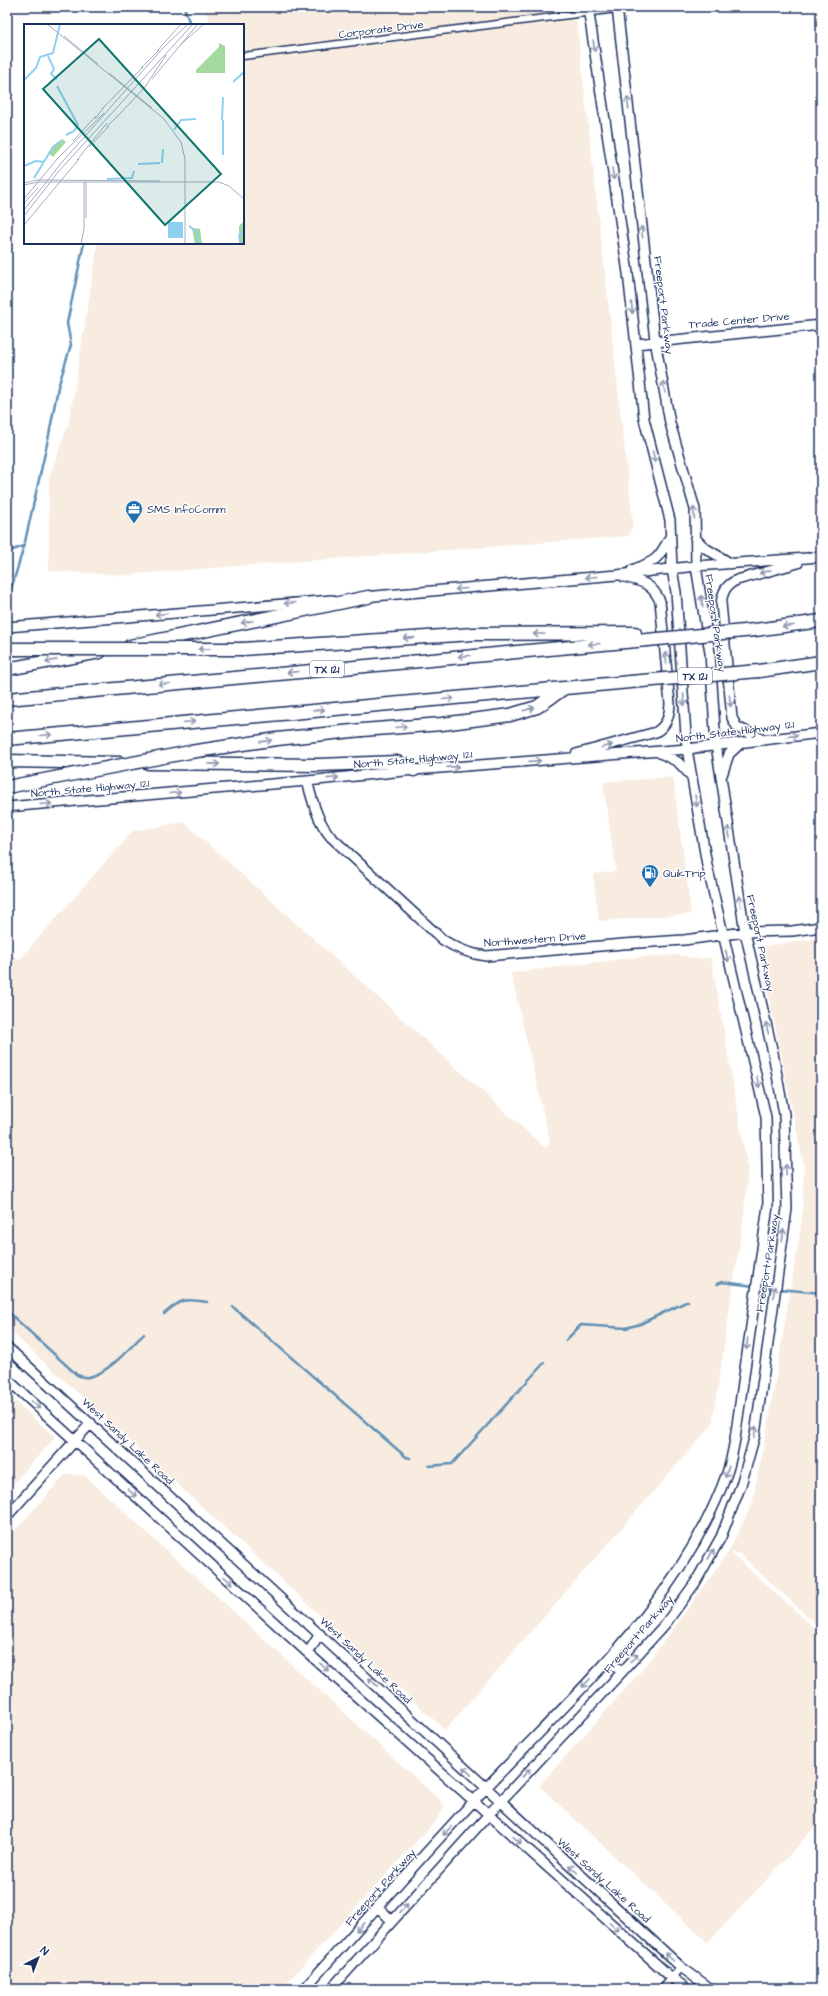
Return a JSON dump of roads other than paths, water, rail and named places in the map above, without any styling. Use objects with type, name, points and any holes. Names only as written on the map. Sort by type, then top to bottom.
[{"type":"highway","points":[[7,669],[211,630],[368,597]]},
{"type":"highway","name":"TX 121","points":[[7,698],[755,630],[821,622]]},
{"type":"highway","points":[[7,649],[243,649],[473,634],[636,633],[652,639]]},
{"type":"highway","name":"TX 121","points":[[7,739],[759,671],[821,662]]},
{"type":"highway","points":[[7,787],[190,752],[276,739],[362,730],[442,724],[510,715],[537,707],[565,688]]},
{"type":"highway","points":[[7,761],[319,765],[397,762],[414,770]]},
{"type":"main road","name":"Freeport Parkway","points":[[488,1815],[666,1623],[695,1584],[720,1537],[741,1485],[755,1435],[787,1210],[784,1114],[773,1053],[744,932],[716,746],[710,653],[696,566],[694,509],[670,423],[655,340],[617,8]]},
{"type":"main road","name":"Freeport Parkway","points":[[304,1989],[473,1802],[608,1660],[651,1610],[678,1573],[704,1527],[727,1472],[735,1439],[768,1206],[766,1117],[722,935],[707,865],[687,749],[676,592],[672,569],[670,520],[644,419],[628,273],[589,10]]},
{"type":"main road","name":"Trade Center Drive","points":[[636,344],[655,340],[821,325]]},
{"type":"main road","points":[[617,575],[654,562],[661,554],[671,536]]},
{"type":"main road","points":[[695,538],[705,548],[732,564]]},
{"type":"main road","points":[[7,627],[617,575],[696,566],[819,557]]},
{"type":"main road","points":[[763,740],[736,727],[732,718],[721,603],[722,594],[728,584],[737,580],[819,557]]},
{"type":"main road","points":[[556,760],[656,732],[666,723],[669,715],[670,704],[660,601],[656,592],[649,585],[640,580],[617,575]]},
{"type":"main road","name":"North State Highway 121","points":[[7,807],[307,781],[414,770],[687,749],[821,733]]},
{"type":"main road","points":[[721,778],[728,754],[741,742]]},
{"type":"main road","points":[[656,751],[678,762],[693,779]]},
{"type":"main road","name":"Northwestern Drive","points":[[307,781],[317,817],[323,828],[443,940],[458,950],[471,954],[486,956],[684,940],[744,932],[821,927]]},
{"type":"main road","name":"West Sandy Lake Road","points":[[7,1347],[320,1634],[500,1802],[681,1967],[711,1989]]},
{"type":"main road","points":[[7,1379],[473,1802],[672,1978],[687,1989]]},
{"type":"main road","points":[[7,1516],[91,1424]]},
{"type":"main road","points":[[308,1653],[320,1634]]},
{"type":"main road","points":[[608,1660],[622,1672]]},
{"type":"main road","points":[[331,1989],[488,1815]]},
{"type":"main road","points":[[378,1907],[392,1921]]},
{"type":"street","name":"Corporate Drive","points":[[244,56],[589,10],[617,8]]},
{"type":"street","points":[[662,1989],[681,1967]]},
{"type":"waterway","points":[[184,7],[190,24]]},
{"type":"waterway","points":[[7,552],[24,546],[49,435],[58,387],[71,345],[67,323],[84,244]]},
{"type":"waterway","points":[[7,603],[24,546]]},
{"type":"waterway","points":[[717,1284],[722,1282],[754,1286]]},
{"type":"waterway","points":[[759,1286],[774,1288]]},
{"type":"waterway","points":[[779,1289],[821,1293]]},
{"type":"waterway","points":[[164,1314],[175,1305],[183,1301],[193,1300],[207,1302]]},
{"type":"waterway","points":[[566,1340],[581,1325],[626,1328],[640,1324],[688,1301]]},
{"type":"waterway","points":[[233,1307],[406,1457],[410,1458]]},
{"type":"waterway","points":[[7,1311],[77,1375],[85,1377],[97,1375],[112,1365],[144,1334]]},
{"type":"waterway","points":[[429,1466],[452,1464],[544,1363]]},
{"type":"place","name":"SMS InfoComm","points":[[134,524]]},
{"type":"place","name":"QuikTrip","points":[[650,888]]}]
